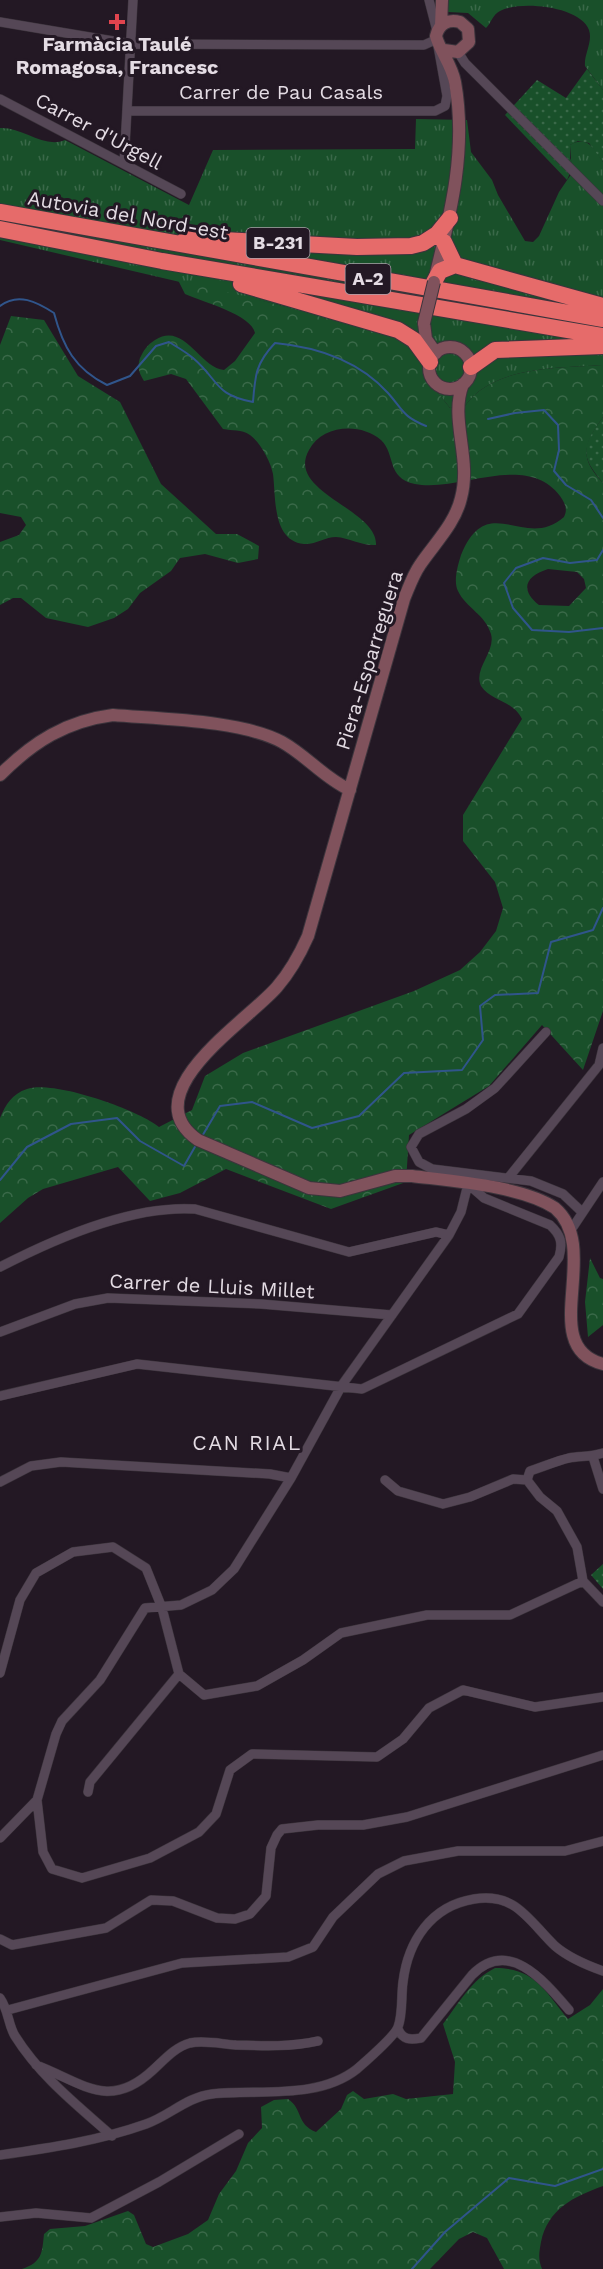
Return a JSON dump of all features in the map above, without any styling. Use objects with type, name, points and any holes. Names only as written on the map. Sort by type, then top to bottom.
[{"type":"highway","name":"Autovia del Nord-est","points":[[0,212],[603,319]]},
{"type":"highway","points":[[450,218],[437,234],[423,243],[442,263],[603,306]]},
{"type":"highway","name":"Autovia del Nord-est","points":[[0,229],[162,261],[603,336]]},
{"type":"highway","name":"B-231","points":[[133,237],[357,247],[411,246],[423,243]]},
{"type":"highway","points":[[162,261],[398,330],[414,340],[433,358]]},
{"type":"highway","points":[[471,367],[495,350],[603,346]]},
{"type":"main road","name":"Piera-Esparreguera","points":[[442,3],[439,38],[455,80]]},
{"type":"main road","name":"Piera-Esparreguera","points":[[442,3],[453,20],[465,25],[470,34],[466,47],[458,52],[455,80],[460,153],[450,218],[442,263],[424,323],[426,339],[433,358],[430,375],[442,387],[457,411],[465,456],[461,500],[453,519],[418,567],[404,599],[312,926],[298,957],[276,988],[194,1066],[181,1090],[180,1117],[189,1132],[204,1143],[309,1188],[340,1191],[404,1175],[468,1184],[536,1198],[555,1209],[573,1227]]},
{"type":"main road","points":[[453,20],[439,38],[458,52]]},
{"type":"main road","points":[[433,358],[448,347],[455,347],[466,354],[471,367]]},
{"type":"main road","name":"Piera-Esparreguera","points":[[457,411],[471,367]]},
{"type":"main road","points":[[442,387],[456,388],[464,384]]},
{"type":"main road","points":[[0,775],[48,735],[92,718],[113,716],[246,730],[281,742],[328,779],[350,790]]},
{"type":"main road","points":[[573,1227],[581,1250],[574,1330],[582,1350],[591,1360],[603,1364]]},
{"type":"street","points":[[124,164],[133,0]]},
{"type":"street","points":[[0,22],[131,44],[424,45],[439,38],[429,0]]},
{"type":"street","name":"Carrer de Pau Casals","points":[[127,111],[435,111],[445,106],[447,96],[439,38]]},
{"type":"street","points":[[458,52],[465,63],[603,201]]},
{"type":"street","name":"Carrer d'Urgell","points":[[0,99],[181,194]]},
{"type":"street","points":[[546,1032],[495,1088],[466,1109],[419,1134],[411,1147],[418,1162],[432,1169],[531,1181],[563,1194],[582,1212]]},
{"type":"street","points":[[509,1177],[599,1065],[603,1048]]},
{"type":"street","points":[[573,1227],[603,1182]]},
{"type":"street","points":[[0,1396],[136,1364],[342,1385],[362,1389],[518,1314],[560,1257],[562,1245],[558,1232],[550,1225],[484,1198],[468,1184],[461,1212],[449,1235],[342,1385],[291,1478],[228,1577],[202,1596],[181,1605],[145,1608],[100,1680],[63,1721],[56,1734],[37,1800],[43,1852],[52,1869],[82,1878],[150,1858],[199,1832],[216,1814],[230,1770],[252,1754],[377,1757],[403,1738],[429,1708],[464,1690],[535,1707],[603,1697]]},
{"type":"street","points":[[0,1268],[36,1249],[121,1219],[180,1208],[195,1209],[349,1252],[436,1232],[449,1235]]},
{"type":"street","name":"Carrer de Lluis Millet","points":[[0,1332],[75,1304],[108,1298],[261,1304],[393,1315]]},
{"type":"street","points":[[527,1480],[530,1471],[568,1458],[593,1457],[603,1453]]},
{"type":"street","points":[[593,1457],[603,1489]]},
{"type":"street","points":[[0,1482],[31,1466],[61,1462],[270,1474],[291,1478]]},
{"type":"street","points":[[386,1480],[398,1491],[443,1504],[470,1497],[513,1479],[527,1480],[540,1497],[557,1511],[577,1547],[583,1581],[603,1602]]},
{"type":"street","points":[[0,1673],[20,1600],[36,1573],[73,1552],[113,1548],[146,1568],[162,1608],[179,1674],[204,1695],[257,1686],[303,1660],[341,1633],[427,1615],[510,1615],[583,1581]]},
{"type":"street","points":[[88,1792],[90,1782],[179,1674]]},
{"type":"street","points":[[0,1939],[12,1945],[106,1928],[151,1900],[173,1901],[217,1918],[250,1914],[266,1896],[272,1848],[277,1835],[282,1830],[318,1825],[363,1825],[407,1816],[603,1755]]},
{"type":"street","points":[[0,1838],[37,1800]]},
{"type":"street","points":[[8,2010],[182,1963],[288,1957],[313,1947],[333,1917],[378,1874],[404,1861],[458,1851],[565,1851],[603,1841]]},
{"type":"street","points":[[569,2010],[539,1976],[515,1963],[492,1962],[481,1966],[472,1975],[421,2038],[406,2038],[401,2036],[398,2029],[404,1979],[413,1942],[440,1913],[472,1899],[507,1900],[517,1906],[557,1947],[575,1959],[603,1971]]},
{"type":"street","points":[[0,1998],[8,2010],[13,2034],[36,2065],[52,2083],[112,2136]]},
{"type":"street","points":[[0,2027],[11,2023]]},
{"type":"street","points":[[0,2156],[112,2136],[149,2123],[199,2097],[327,2085],[343,2079],[398,2029]]},
{"type":"street","points":[[36,2065],[99,2092],[112,2092],[141,2081],[173,2052],[189,2043],[266,2046],[303,2045],[318,2041]]},
{"type":"street","points":[[0,2217],[36,2213],[91,2218],[159,2182],[239,2134]]},
{"type":"green space","points":[[446,0],[603,0],[603,90],[585,66],[590,39],[589,30],[584,22],[574,15],[549,7],[521,6],[498,12],[486,28],[468,13],[448,12]]},
{"type":"green space","points":[[587,69],[603,90],[603,162],[589,143],[578,141],[570,145],[570,158],[573,166],[567,180],[505,115],[537,80],[566,98]]},
{"type":"green space","points":[[416,119],[467,120],[471,152],[492,180],[498,195],[525,241],[533,242],[539,236],[559,192],[572,173],[570,145],[576,142],[586,143],[597,152],[603,162],[603,365],[547,369],[509,376],[477,393],[465,406],[450,408],[427,379],[424,370],[283,306],[0,240],[0,128],[49,142],[65,140],[189,205],[213,150],[415,149]]},
{"type":"green space","points":[[178,280],[283,306],[407,341],[423,361],[427,379],[450,408],[465,406],[477,393],[509,376],[547,369],[603,365],[603,417],[591,435],[586,450],[590,466],[603,483],[603,1011],[583,1070],[542,1025],[489,1086],[409,1135],[406,1182],[331,1209],[226,1169],[180,1193],[150,1201],[118,1167],[43,1189],[28,1198],[0,1223],[0,1118],[7,1104],[17,1094],[27,1089],[40,1087],[75,1093],[115,1105],[159,1127],[192,1110],[205,1076],[243,1053],[414,991],[460,970],[480,952],[496,931],[503,908],[495,882],[463,841],[463,815],[522,719],[513,708],[481,686],[480,673],[492,641],[491,634],[480,616],[461,597],[456,583],[456,573],[461,555],[472,536],[483,526],[495,523],[535,528],[549,526],[564,517],[566,509],[563,501],[546,483],[529,476],[491,476],[432,485],[415,484],[406,481],[395,471],[389,452],[381,440],[363,430],[342,429],[323,435],[315,442],[309,450],[305,465],[310,478],[320,489],[363,521],[373,532],[376,545],[336,537],[308,544],[294,541],[281,527],[272,469],[258,442],[243,432],[223,429],[186,379],[171,374],[144,381],[141,375],[139,365],[143,353],[152,342],[165,336],[174,336],[183,340],[215,367],[224,370],[235,361],[255,333],[252,326],[245,320],[185,294]],"holes":[[[548,569],[577,572],[584,579],[586,588],[569,606],[539,605],[529,594],[527,588],[530,579],[540,572]]]},
{"type":"green space","points":[[11,316],[44,320],[78,376],[120,402],[161,484],[216,534],[237,534],[259,546],[258,559],[238,563],[205,554],[180,558],[171,571],[140,593],[128,609],[114,618],[88,627],[46,618],[21,598],[13,598],[0,605],[0,542],[19,535],[26,525],[21,517],[0,513],[0,345]]},
{"type":"green space","points":[[603,417],[603,483],[590,465],[586,450],[587,443]]},
{"type":"green space","points":[[590,1258],[600,1278],[603,1279],[603,1325],[588,1337],[585,1302]]},
{"type":"green space","points":[[603,1564],[603,1589],[591,1575]]},
{"type":"green space","points":[[495,1968],[509,1969],[530,1977],[538,1983],[568,2019],[590,2005],[603,1989],[603,2186],[572,2200],[549,2221],[541,2242],[539,2259],[542,2269],[504,2269],[487,2238],[473,2232],[459,2239],[430,2269],[22,2269],[34,2263],[40,2256],[44,2234],[50,2229],[85,2226],[128,2211],[134,2215],[146,2244],[153,2247],[188,2234],[208,2220],[219,2194],[236,2171],[248,2143],[262,2128],[261,2107],[274,2100],[288,2099],[296,2107],[305,2125],[316,2132],[341,2109],[347,2095],[353,2091],[364,2099],[393,2094],[406,2099],[453,2094],[455,2062],[443,2024],[472,1985]]},
{"type":"waterway","points":[[0,306],[21,299],[34,302],[54,313],[66,347],[72,356],[86,372],[107,385],[130,376],[156,346],[169,342],[193,358],[224,391],[240,399],[253,402],[260,363],[275,343],[291,345],[322,352],[351,364],[377,382],[408,416],[426,426]]},
{"type":"waterway","points":[[488,419],[544,410],[558,425],[559,450],[554,471],[566,485],[591,500],[603,518]]},
{"type":"waterway","points":[[603,550],[597,560],[570,563],[543,558],[516,568],[504,583],[513,608],[532,630],[569,632],[603,628]]},
{"type":"waterway","points":[[201,1138],[220,1106],[252,1102],[312,1128],[359,1116],[404,1073],[462,1070],[483,1040],[480,1006],[495,995],[538,993],[551,942],[593,930],[603,908]]},
{"type":"waterway","points":[[0,1180],[27,1147],[71,1124],[117,1118],[140,1141],[184,1166],[196,1145]]},
{"type":"waterway","points":[[412,2269],[445,2232],[509,2178],[555,2186],[603,2169]]},
{"type":"place","name":"Farmàcia Taulé Romagosa, Francesc","points":[[117,22]]},
{"type":"district","name":"CAN RIAL","points":[[247,1443]]}]
